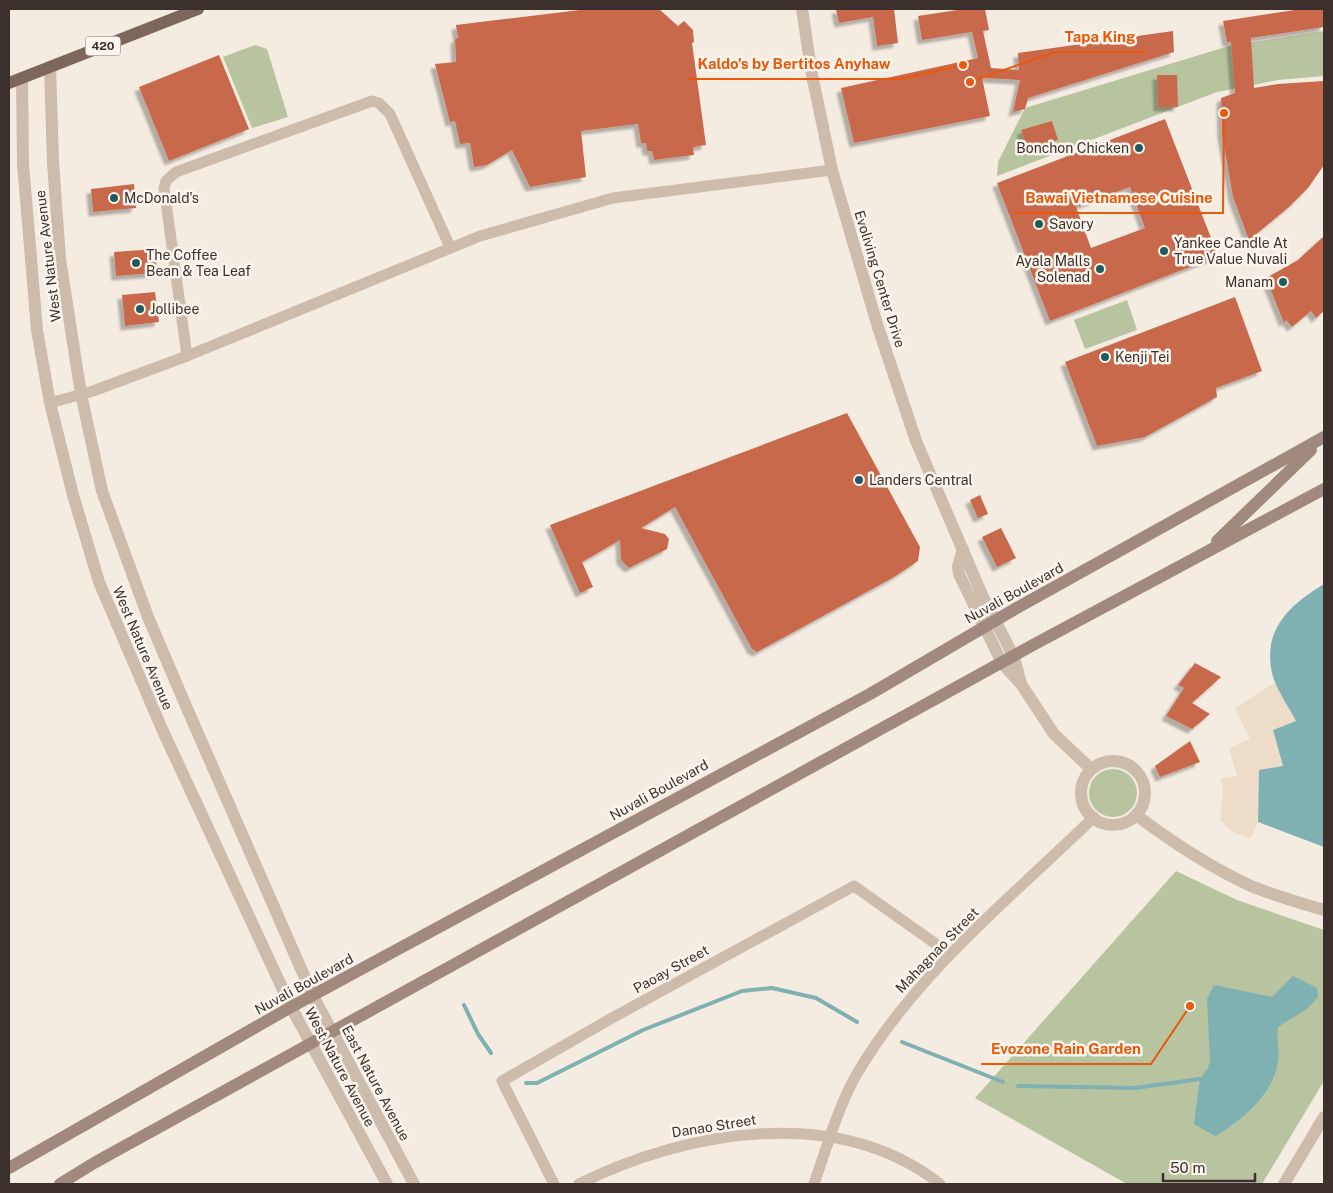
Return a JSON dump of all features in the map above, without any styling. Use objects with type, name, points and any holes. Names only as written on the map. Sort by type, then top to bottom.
[{"type":"main road","name":"420","points":[[9,83],[198,9]]},
{"type":"main road","name":"Nuvali Boulevard","points":[[9,1168],[291,1007],[870,694],[989,624],[1324,437]]},
{"type":"main road","points":[[1206,551],[1324,437]]},
{"type":"main road","points":[[60,1184],[94,1163],[1002,663],[1206,551],[1324,489]]},
{"type":"street","name":"Evoliving Center Drive","points":[[802,9],[812,75],[832,170],[877,324],[908,418],[963,549],[1002,663],[1021,684],[1054,734],[1091,770]]},
{"type":"street","name":"West Nature Avenue","points":[[50,67],[53,162],[60,259],[81,394],[102,491],[148,616],[313,996]]},
{"type":"street","name":"West Nature Avenue","points":[[22,78],[23,164],[30,268],[37,330],[50,403],[73,495],[99,582],[162,729],[291,1007],[387,1184]]},
{"type":"street","points":[[187,356],[164,188],[166,181],[176,172],[372,101],[378,102],[390,114],[450,247]]},
{"type":"street","points":[[50,403],[81,394],[187,356],[450,247],[613,198],[832,170]]},
{"type":"street","name":"Evoliving Center Drive","points":[[989,624],[1014,657],[1021,684]]},
{"type":"street","points":[[1111,761],[1122,763],[1134,769],[1142,780],[1145,794],[1141,809],[1136,815],[1130,820],[1114,825],[1098,822],[1085,809],[1081,798],[1085,778],[1091,770],[1100,764],[1111,761]]},
{"type":"street","points":[[1136,815],[1183,849],[1229,875],[1285,899],[1324,910]]},
{"type":"street","name":"Mahagnao Street","points":[[814,1184],[830,1138],[857,1073],[882,1034],[916,990],[950,954],[1094,818]]},
{"type":"street","name":"Paoay Street","points":[[554,1184],[502,1081],[558,1048],[854,886],[950,954]]},
{"type":"street","name":"East Nature Avenue","points":[[313,996],[414,1184]]},
{"type":"street","points":[[1284,1184],[1324,1117]]},
{"type":"street","name":"Danao Street","points":[[579,1184],[611,1168],[662,1150],[760,1133],[797,1134],[830,1138],[869,1147],[906,1161],[940,1184]]},
{"type":"green space","points":[[1324,31],[1324,76],[1278,80],[1217,92],[997,176],[998,162],[1025,108],[1229,46]]},
{"type":"green space","points":[[255,45],[267,49],[288,117],[252,128],[223,57]]},
{"type":"green space","points":[[1127,300],[1137,330],[1085,349],[1074,320]]},
{"type":"green space","points":[[1108,769],[1118,769],[1130,776],[1137,788],[1137,798],[1130,810],[1118,817],[1108,817],[1100,813],[1093,806],[1089,798],[1089,788],[1093,780],[1100,773]]},
{"type":"green space","points":[[1176,871],[1237,900],[1324,930],[1324,1081],[1262,1184],[1127,1184],[975,1098]]},
{"type":"shaded area","points":[[1276,682],[1296,721],[1273,730],[1283,766],[1259,770],[1258,822],[1250,839],[1233,832],[1220,820],[1223,792],[1221,778],[1237,776],[1229,748],[1250,739],[1235,708]]},
{"type":"water","points":[[1324,584],[1324,847],[1258,822],[1259,770],[1283,766],[1273,730],[1296,721],[1273,677],[1270,661],[1274,633],[1280,622],[1299,601]]},
{"type":"water","points":[[1293,976],[1317,988],[1318,997],[1308,1008],[1278,1027],[1278,1062],[1275,1074],[1263,1096],[1236,1123],[1215,1136],[1194,1124],[1200,1079],[1208,1068],[1210,1060],[1207,999],[1214,985],[1272,997]]},
{"type":"building","points":[[588,9],[659,9],[678,26],[684,21],[693,30],[694,42],[692,43],[706,145],[693,147],[694,155],[654,160],[652,151],[647,151],[646,143],[641,143],[638,124],[581,131],[586,177],[530,187],[512,150],[487,165],[474,167],[470,143],[460,144],[455,121],[450,122],[435,64],[456,62],[455,39],[458,38],[456,25]]},
{"type":"building","points":[[836,9],[894,9],[898,43],[877,46],[873,17],[839,23]]},
{"type":"building","points":[[964,9],[985,9],[989,30],[983,31],[991,68],[1019,70],[1018,53],[1173,31],[1174,52],[1028,98],[1025,109],[1013,112],[1020,80],[982,78],[990,116],[854,143],[841,88],[978,58],[972,32],[922,40],[918,16]]},
{"type":"building","points":[[1301,9],[1324,9],[1324,27],[1251,38],[1254,88],[1278,84],[1324,81],[1324,165],[1308,188],[1289,207],[1249,240],[1233,197],[1222,134],[1221,98],[1235,93],[1231,42],[1227,42],[1223,21]]},
{"type":"building","points":[[219,55],[249,129],[169,161],[139,87]]},
{"type":"building","points":[[1157,75],[1177,75],[1178,107],[1158,107]]},
{"type":"building","points":[[1165,119],[1218,256],[1050,321],[997,183]],"holes":[[[1130,187],[1145,228],[1091,248],[1076,207]]]},
{"type":"building","points":[[1052,121],[1058,140],[1028,150],[1021,130]]},
{"type":"building","name":"McDonald's","points":[[134,184],[136,208],[93,212],[91,189]]},
{"type":"building","points":[[1324,236],[1324,311],[1316,318],[1311,311],[1292,327],[1286,320],[1284,323],[1266,278],[1298,260]]},
{"type":"building","name":"The Coffee Bean & Tea Leaf","points":[[155,249],[157,273],[116,276],[114,252]]},
{"type":"building","name":"Jollibee","points":[[155,292],[159,322],[125,326],[122,295]]},
{"type":"building","points":[[1235,297],[1262,371],[1216,388],[1217,397],[1145,437],[1097,446],[1065,362]]},
{"type":"building","points":[[847,413],[920,547],[918,561],[894,577],[757,652],[752,649],[675,507],[641,528],[665,534],[669,539],[667,549],[629,568],[621,560],[620,540],[582,562],[593,587],[580,593],[550,525]]},
{"type":"building","points":[[980,495],[988,514],[978,518],[970,500]]},
{"type":"building","points":[[1001,528],[1016,558],[997,567],[982,537]]},
{"type":"building","points":[[1195,663],[1221,677],[1192,703],[1210,714],[1192,729],[1166,716],[1184,688],[1178,685]]},
{"type":"building","points":[[1190,741],[1200,762],[1160,777],[1155,766]]},
{"type":"waterway","points":[[526,1083],[537,1083],[643,1030],[742,991],[772,988],[816,998],[857,1022]]},
{"type":"waterway","points":[[464,1005],[478,1034],[491,1053]]},
{"type":"waterway","points":[[902,1042],[1003,1082]]},
{"type":"waterway","points":[[1018,1086],[1135,1088],[1200,1079]]},
{"type":"place","name":"Kaldo's by Bertitos Anyhaw","points":[[963,65]]},
{"type":"place","name":"Tapa King","points":[[970,82]]},
{"type":"place","name":"Bawai Vietnamese Cuisine","points":[[1224,113]]},
{"type":"place","name":"Bonchon Chicken","points":[[1139,148]]},
{"type":"place","name":"McDonald's","points":[[114,198]]},
{"type":"place","name":"Savory","points":[[1039,224]]},
{"type":"place","name":"Yankee Candle At True Value Nuvali","points":[[1164,251]]},
{"type":"place","name":"The Coffee Bean & Tea Leaf","points":[[136,263]]},
{"type":"place","name":"Ayala Malls Solenad","points":[[1100,269]]},
{"type":"place","name":"Manam","points":[[1283,282]]},
{"type":"place","name":"Jollibee","points":[[140,309]]},
{"type":"place","name":"Kenji Tei","points":[[1105,357]]},
{"type":"place","name":"Landers Central","points":[[859,480]]},
{"type":"place","name":"Evozone Rain Garden","points":[[1190,1006]]}]
